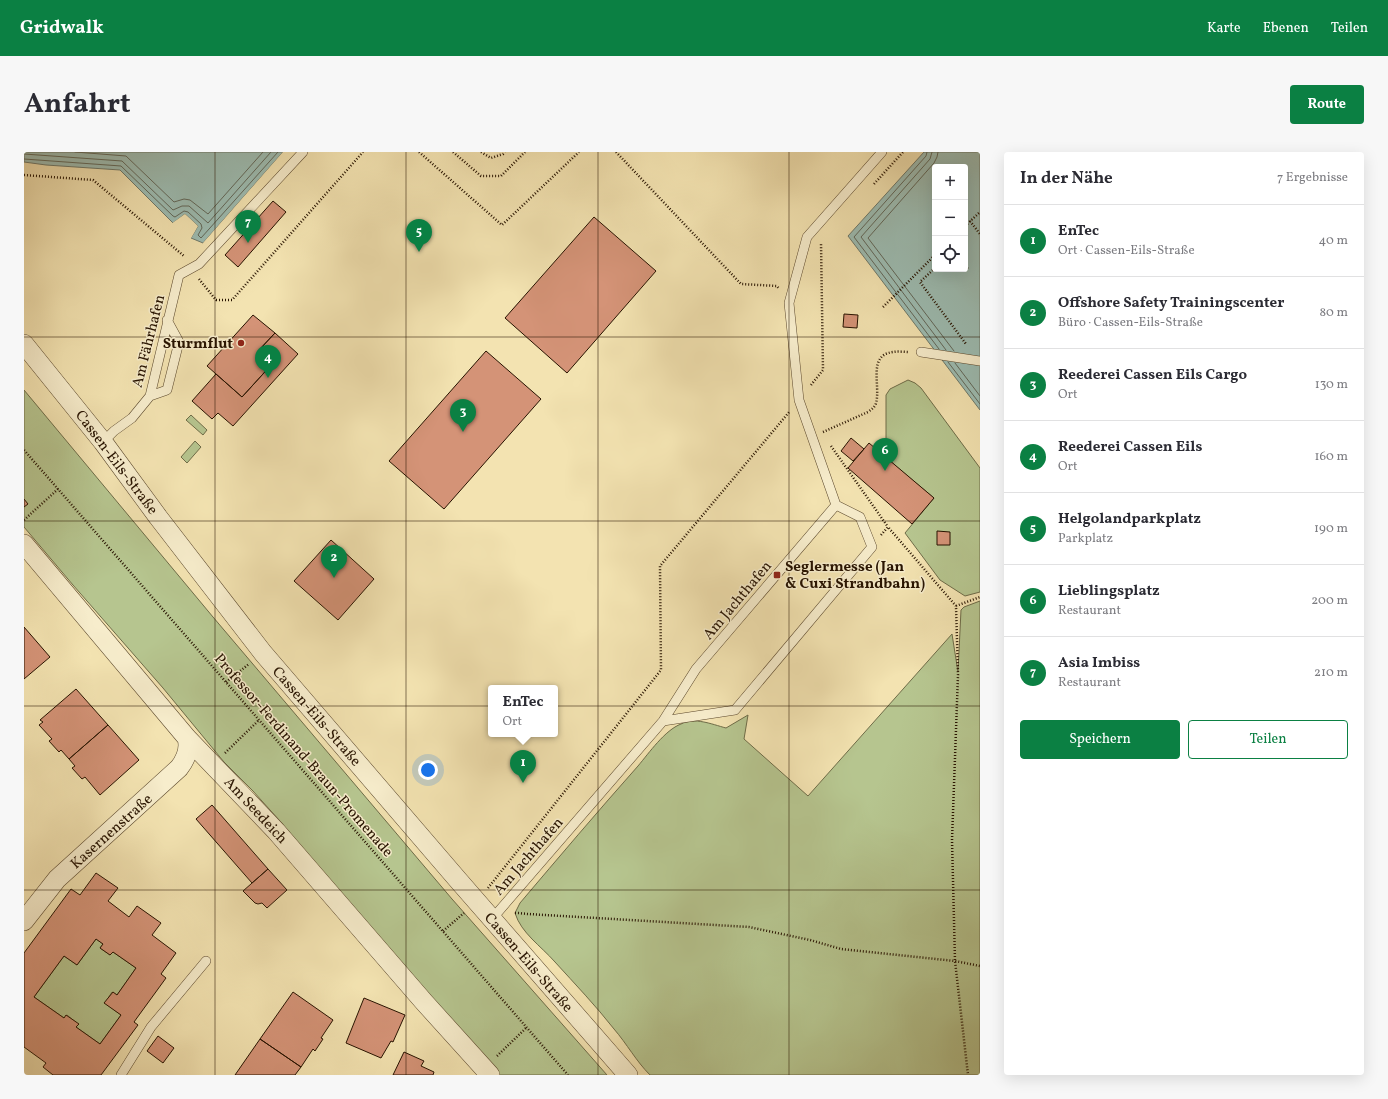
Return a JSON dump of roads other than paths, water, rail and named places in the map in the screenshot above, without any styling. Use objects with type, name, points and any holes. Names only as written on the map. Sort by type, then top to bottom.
[{"type":"street","name":"Cassen-Eils-Straße","points":[[24,344],[103,442],[158,517],[263,653],[628,1075]]},
{"type":"street","name":"Am Seedeich","points":[[24,544],[187,738],[276,830],[424,1002],[487,1072]]},
{"type":"street","name":"Kasernenstraße","points":[[24,921],[57,879],[179,768],[186,754],[188,743],[187,738]]},
{"type":"lane","name":"Am Fährhafen","points":[[103,442],[114,431],[132,418],[150,396],[179,275],[195,266],[303,152]]},
{"type":"lane","points":[[663,721],[735,710],[872,547],[860,517],[836,505],[799,400],[789,303],[807,237],[882,152]]},
{"type":"lane","points":[[150,396],[167,390],[180,342],[167,320]]},
{"type":"lane","points":[[921,352],[980,361]]},
{"type":"lane","name":"Am Jachthafen","points":[[492,919],[663,721],[696,669],[836,505]]},
{"type":"lane","points":[[121,1075],[151,1027],[206,961]]},
{"type":"water","points":[[24,152],[283,152],[203,243],[191,238],[198,226],[185,214],[173,223],[120,170],[24,162]]},
{"type":"water","points":[[924,152],[980,152],[980,410],[848,236]]},
{"type":"place","name":"Asia Imbiss","points":[[248,243]]},
{"type":"place","name":"Helgolandparkplatz","points":[[419,252]]},
{"type":"place","name":"Sturmflut","points":[[241,343]]},
{"type":"place","name":"Reederei Cassen Eils","points":[[268,378]]},
{"type":"place","name":"Reederei Cassen Eils Cargo","points":[[463,432]]},
{"type":"place","name":"Lieblingsplatz","points":[[885,471]]},
{"type":"place","name":"Seglermesse (Jan & Cuxi Strandbahn)","points":[[777,575]]},
{"type":"place","name":"Offshore Safety Trainingscenter","points":[[334,578]]},
{"type":"place","name":"EnTec","points":[[523,783]]}]
